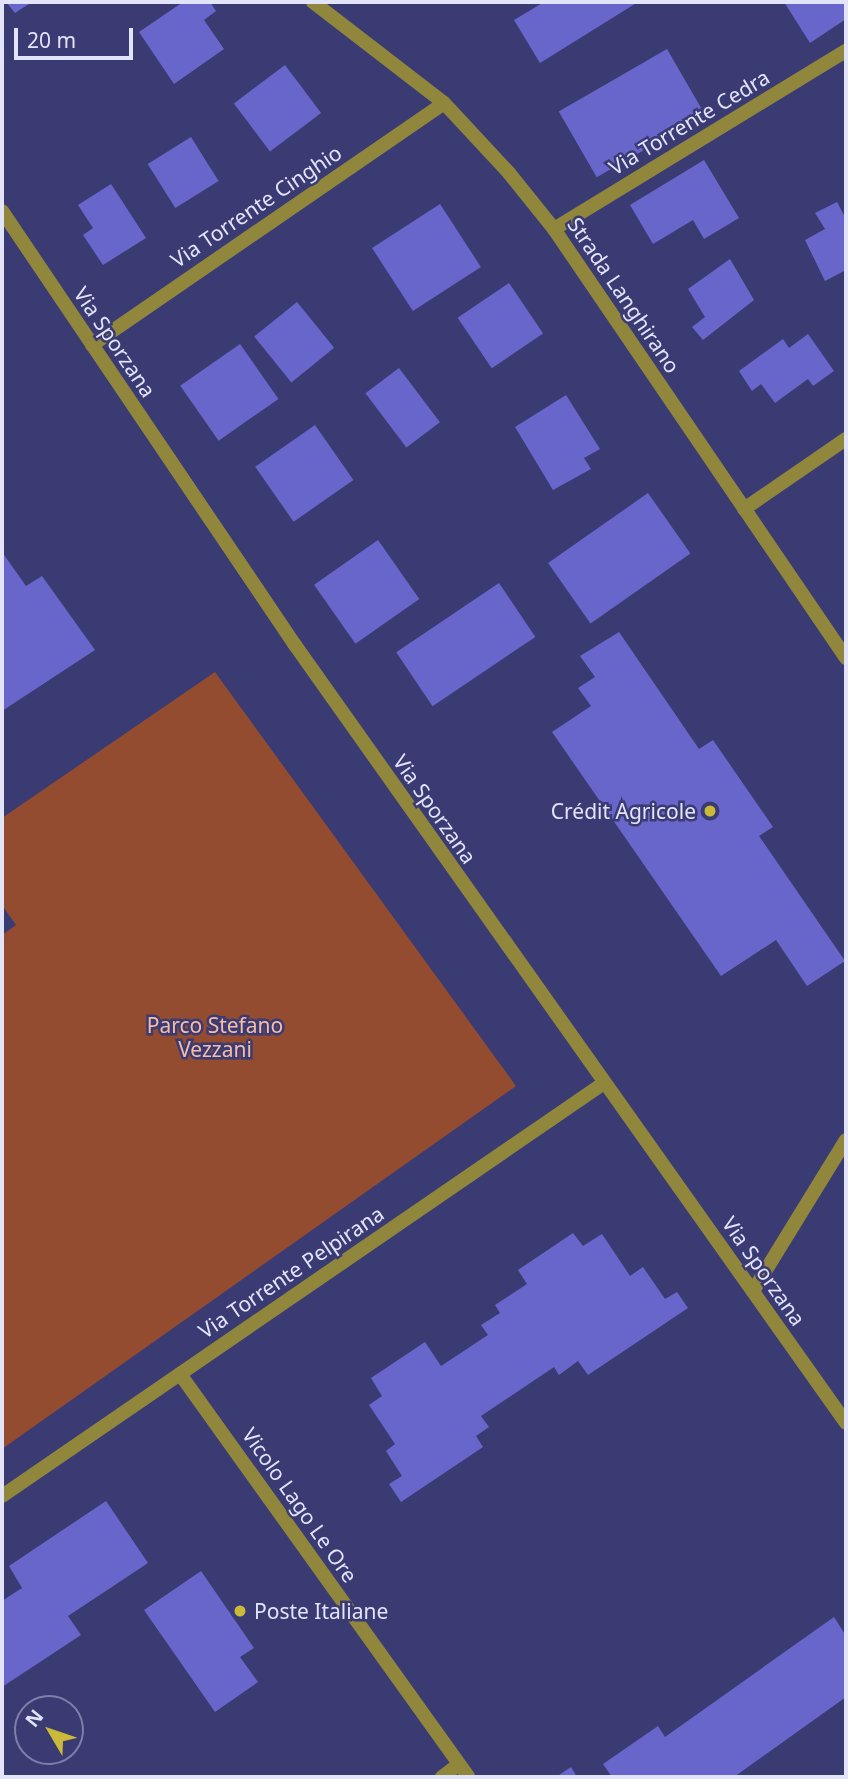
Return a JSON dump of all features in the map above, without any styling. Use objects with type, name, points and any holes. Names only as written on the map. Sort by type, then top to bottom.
[{"type":"street","name":"Strada Langhirano","points":[[313,2],[444,103],[509,173],[554,229],[846,659]]},
{"type":"street","name":"Via Torrente Cedra","points":[[554,229],[846,51]]},
{"type":"street","name":"Via Torrente Cinghio","points":[[92,345],[444,103]]},
{"type":"street","name":"Via Sporzana","points":[[2,211],[295,645],[846,1423]]},
{"type":"street","points":[[744,509],[846,439]]},
{"type":"street","name":"Via Torrente Pelpirana","points":[[2,1496],[604,1083]]},
{"type":"street","points":[[753,1291],[846,1140]]},
{"type":"street","name":"Vicolo Lago Le Ore","points":[[180,1374],[468,1777]]},
{"type":"street","points":[[442,1777],[458,1764]]},
{"type":"green space","name":"Parco Stefano Vezzani","points":[[215,672],[516,1086],[2,1449],[2,935],[16,925],[2,905],[2,818]]},
{"type":"building","points":[[6,2],[32,2],[15,13]]},
{"type":"building","points":[[183,2],[210,2],[216,11],[204,20],[224,49],[174,84],[139,32]]},
{"type":"building","points":[[544,2],[638,2],[540,63],[514,20]]},
{"type":"building","points":[[784,2],[844,2],[846,19],[810,43]]},
{"type":"building","points":[[667,49],[705,115],[597,177],[559,112]]},
{"type":"building","points":[[285,65],[321,113],[270,151],[234,104]]},
{"type":"building","points":[[191,137],[219,181],[175,208],[148,164]]},
{"type":"building","points":[[704,160],[739,218],[704,239],[693,220],[653,244],[630,205]]},
{"type":"building","points":[[111,184],[146,238],[103,265],[83,235],[93,228],[78,205]]},
{"type":"building","points":[[837,202],[846,219],[846,270],[825,281],[805,240],[825,229],[815,213]]},
{"type":"building","points":[[440,204],[481,267],[413,311],[372,248]]},
{"type":"building","points":[[730,259],[754,300],[703,340],[692,327],[705,317],[688,289]]},
{"type":"building","points":[[509,283],[543,334],[492,368],[458,318]]},
{"type":"building","points":[[297,302],[334,348],[291,382],[254,337]]},
{"type":"building","points":[[808,334],[834,371],[813,386],[808,379],[775,403],[761,384],[752,391],[739,371],[783,339],[789,348]]},
{"type":"building","points":[[240,344],[278,399],[219,441],[180,386]]},
{"type":"building","points":[[399,368],[440,422],[406,448],[365,393]]},
{"type":"building","points":[[566,395],[600,449],[584,458],[591,469],[553,490],[515,427]]},
{"type":"building","points":[[315,425],[353,480],[294,522],[255,467]]},
{"type":"building","points":[[648,493],[690,554],[591,624],[548,563]]},
{"type":"building","points":[[378,540],[419,599],[355,644],[314,585]]},
{"type":"building","points":[[2,552],[26,586],[42,576],[95,650],[2,711]]},
{"type":"building","points":[[499,583],[535,637],[433,706],[396,652]]},
{"type":"building","points":[[619,632],[699,749],[713,740],[773,827],[759,836],[845,961],[807,986],[776,940],[721,976],[552,732],[591,706],[578,688],[595,677],[580,656]]},
{"type":"building","points":[[573,1233],[583,1246],[602,1234],[630,1276],[643,1267],[665,1299],[677,1292],[688,1308],[588,1375],[578,1361],[559,1375],[554,1367],[481,1416],[489,1427],[476,1436],[483,1447],[401,1502],[389,1484],[402,1476],[386,1451],[395,1444],[369,1405],[382,1396],[371,1378],[425,1342],[441,1366],[488,1335],[481,1325],[500,1313],[495,1305],[527,1284],[518,1270]]},
{"type":"building","points":[[106,1501],[148,1563],[68,1616],[81,1635],[2,1687],[2,1601],[22,1588],[9,1566]]},
{"type":"building","points":[[201,1571],[254,1648],[240,1657],[258,1682],[215,1712],[144,1610]]},
{"type":"building","points":[[834,1617],[846,1636],[846,1697],[734,1777],[612,1777],[603,1764],[658,1726],[665,1737]]},
{"type":"building","points":[[571,1767],[577,1777],[556,1777]]},
{"type":"place","name":"Crédit Agricole","points":[[710,811]]},
{"type":"place","name":"Poste Italiane","points":[[240,1611]]}]
